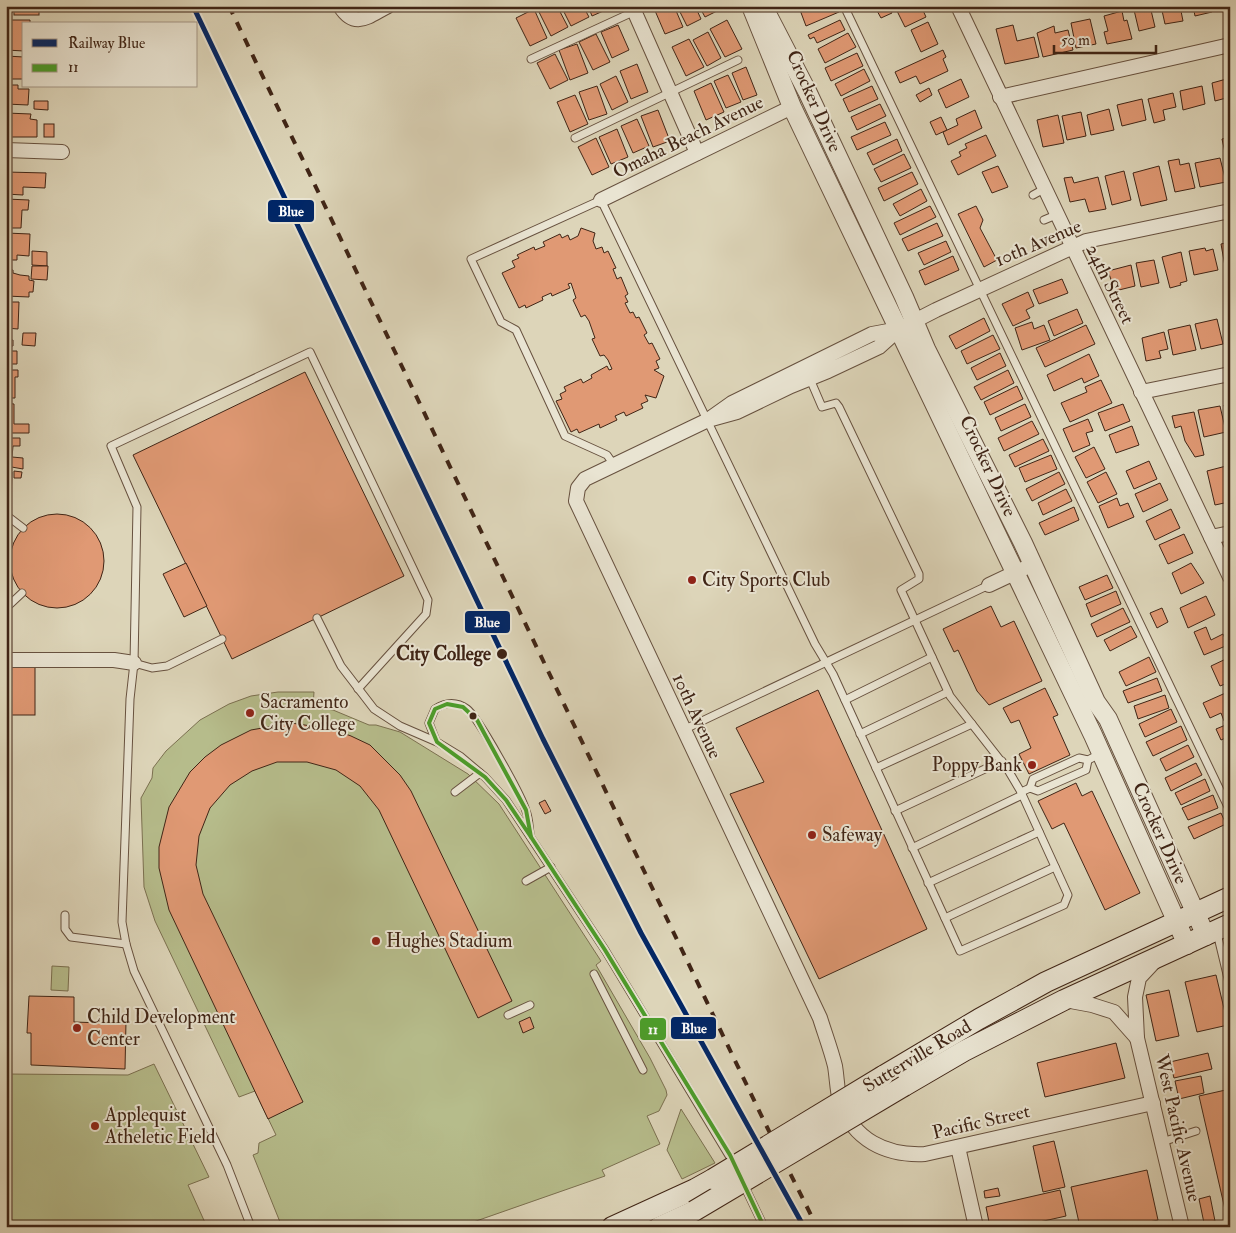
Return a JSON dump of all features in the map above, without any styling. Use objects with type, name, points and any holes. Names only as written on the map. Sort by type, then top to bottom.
[{"type":"main road","name":"Sutterville Road","points":[[612,1227],[695,1190],[978,1019],[1046,982],[1230,897]]},
{"type":"main road","name":"Sutterville Road","points":[[659,1227],[694,1211],[964,1051],[1064,1000],[1217,930]]},
{"type":"street","points":[[340,6],[348,18],[354,20],[361,20],[388,6]]},
{"type":"street","name":"Crocker Drive","points":[[751,6],[792,108],[1015,573],[1095,756],[1187,944]]},
{"type":"street","name":"Crocker Drive","points":[[763,6],[807,91],[914,321],[1096,702],[1108,719],[1195,912],[1217,930]]},
{"type":"street","name":"24th Street","points":[[958,6],[1000,97],[1050,218],[1072,247],[1230,577]]},
{"type":"street","points":[[638,8],[697,153]]},
{"type":"street","points":[[1000,97],[1230,45]]},
{"type":"street","name":"Omaha Beach Avenue","points":[[601,200],[792,108]]},
{"type":"street","points":[[6,150],[62,152]]},
{"type":"street","name":"10th Avenue","points":[[708,420],[737,412],[879,346],[899,329],[914,321],[1086,241],[1230,211]]},
{"type":"street","name":"10th Avenue","points":[[840,1099],[834,1062],[820,1018],[578,508],[575,494],[581,482],[708,420],[732,403],[872,334],[899,329]]},
{"type":"street","points":[[1141,392],[1230,374]]},
{"type":"street","points":[[1211,537],[1230,533]]},
{"type":"street","points":[[990,585],[1032,565]]},
{"type":"street","points":[[6,660],[114,660],[134,663]]},
{"type":"street","name":"West Pacific Avenue","points":[[1160,956],[1139,978],[1135,997],[1137,1038],[1182,1227]]},
{"type":"street","name":"West Pacific Avenue","points":[[1064,1000],[1092,1005],[1114,1012],[1137,1038]]},
{"type":"street","name":"Pacific Street","points":[[840,1099],[847,1118],[866,1140],[890,1152],[906,1155],[925,1154],[1153,1103]]},
{"type":"street","points":[[958,1147],[976,1227]]},
{"type":"lane","points":[[844,6],[1230,811]]},
{"type":"lane","points":[[531,59],[638,8]]},
{"type":"lane","points":[[575,138],[738,60]]},
{"type":"lane","points":[[614,465],[608,455],[565,436],[516,330],[501,322],[471,259],[601,200],[825,663],[833,674],[960,951],[1064,905],[1068,896],[1022,793],[1002,761],[948,692],[901,590],[920,579],[920,574],[839,407],[836,403],[822,407],[810,378]]},
{"type":"lane","points":[[251,1227],[223,1158],[134,971],[126,944],[123,911],[130,699],[134,663],[137,507],[112,446],[310,352],[428,600],[426,614],[358,689]]},
{"type":"lane","points":[[6,515],[23,528]]},
{"type":"lane","points":[[683,730],[990,585]]},
{"type":"lane","points":[[6,608],[22,593]]},
{"type":"lane","points":[[317,618],[342,666],[374,709],[400,726],[437,742],[480,773],[506,800],[606,950],[686,1087],[730,1155],[764,1227]]},
{"type":"lane","points":[[134,663],[152,668],[167,666],[222,639]]},
{"type":"lane","points":[[845,700],[932,657]]},
{"type":"lane","points":[[860,734],[948,692]]},
{"type":"lane","points":[[437,742],[429,723],[435,709],[449,703],[457,704],[467,709],[485,733],[526,810],[531,836]]},
{"type":"lane","points":[[876,768],[972,724]]},
{"type":"lane","points":[[912,848],[1022,793],[1030,788],[1033,779],[1079,758],[1095,756]]},
{"type":"lane","points":[[1030,788],[1038,791],[1086,770],[1095,756]]},
{"type":"lane","points":[[895,811],[1002,761]]},
{"type":"lane","points":[[454,792],[480,773]]},
{"type":"lane","points":[[928,883],[1039,832]]},
{"type":"lane","points":[[526,881],[551,867]]},
{"type":"lane","points":[[945,918],[1055,867]]},
{"type":"lane","points":[[65,915],[65,929],[71,937],[126,944]]},
{"type":"lane","points":[[1217,930],[1230,987]]},
{"type":"lane","points":[[594,974],[643,1070]]},
{"type":"lane","points":[[508,1015],[530,1005]]},
{"type":"lane","points":[[1162,1142],[1196,1132]]},
{"type":"green space","name":"Hughes Stadium","points":[[278,692],[314,692],[313,707],[333,710],[369,725],[376,725],[400,732],[468,774],[499,804],[601,961],[596,965],[650,1058],[666,1090],[667,1095],[659,1111],[647,1116],[660,1144],[602,1170],[605,1176],[459,1227],[282,1227],[253,1155],[258,1153],[259,1143],[276,1135],[255,1091],[239,1097],[155,921],[144,887],[141,798],[152,778],[153,768],[166,751],[200,720],[229,704],[251,696]]},
{"type":"green space","points":[[52,966],[69,967],[68,991],[51,990]]},
{"type":"green space","name":"Applequist Atheletic Field","points":[[154,1064],[209,1177],[188,1185],[207,1227],[6,1227],[6,1074],[128,1075]]},
{"type":"green space","points":[[681,1109],[715,1163],[682,1179],[667,1150]]},
{"type":"building","points":[[14,6],[39,6],[39,15],[14,15]]},
{"type":"building","points":[[546,6],[557,6],[568,27],[551,36],[538,10]]},
{"type":"building","points":[[561,6],[583,6],[589,17],[571,26]]},
{"type":"building","points":[[588,6],[610,6],[610,8],[592,16]]},
{"type":"building","points":[[653,6],[674,6],[683,27],[665,34]]},
{"type":"building","points":[[677,6],[695,6],[701,19],[687,26]]},
{"type":"building","points":[[699,6],[719,6],[721,9],[705,17]]},
{"type":"building","points":[[808,6],[836,6],[839,12],[806,26],[800,10]]},
{"type":"building","points":[[882,6],[889,6],[892,13],[881,18],[876,9]]},
{"type":"building","points":[[902,6],[921,6],[926,17],[905,27],[896,9]]},
{"type":"building","points":[[1150,6],[1155,27],[1139,31],[1134,10]]},
{"type":"building","points":[[1161,6],[1180,6],[1183,21],[1165,24]]},
{"type":"building","points":[[1193,6],[1210,6],[1212,12],[1195,16]]},
{"type":"building","points":[[534,9],[547,38],[530,46],[516,18]]},
{"type":"building","points":[[1122,11],[1124,21],[1127,20],[1132,39],[1107,44],[1104,32],[1108,31],[1104,16]]},
{"type":"building","points":[[1090,19],[1096,44],[1076,48],[1071,23]]},
{"type":"building","points":[[11,20],[30,20],[30,22],[22,22],[22,51],[6,50],[7,38],[11,39]]},
{"type":"building","points":[[727,20],[742,49],[725,57],[710,29]]},
{"type":"building","points":[[840,20],[845,30],[817,43],[814,37],[810,39],[808,35]]},
{"type":"building","points":[[928,22],[938,44],[921,52],[911,30]]},
{"type":"building","points":[[618,25],[629,50],[612,58],[601,32]]},
{"type":"building","points":[[1013,25],[1017,41],[1034,37],[1039,57],[1005,64],[996,29]]},
{"type":"building","points":[[1054,26],[1055,33],[1068,30],[1073,50],[1043,57],[1037,33]]},
{"type":"building","points":[[708,32],[721,58],[707,66],[693,40]]},
{"type":"building","points":[[848,33],[856,47],[825,63],[818,49]]},
{"type":"building","points":[[596,34],[610,62],[593,70],[579,42]]},
{"type":"building","points":[[689,39],[704,67],[686,76],[672,47]]},
{"type":"building","points":[[577,44],[588,73],[570,80],[559,50]]},
{"type":"building","points":[[943,50],[946,57],[943,59],[948,71],[920,84],[916,76],[900,83],[895,72]]},
{"type":"building","points":[[857,53],[863,66],[831,81],[825,68]]},
{"type":"building","points":[[555,54],[568,80],[550,89],[537,63]]},
{"type":"building","points":[[6,56],[22,57],[22,79],[6,79]]},
{"type":"building","points":[[637,64],[648,92],[631,99],[620,71]]},
{"type":"building","points":[[746,67],[757,95],[743,100],[732,73]]},
{"type":"building","points":[[864,69],[870,81],[841,96],[835,84]]},
{"type":"building","points":[[728,75],[741,102],[726,108],[714,81]]},
{"type":"building","points":[[616,76],[628,102],[612,110],[600,84]]},
{"type":"building","points":[[1230,78],[1230,97],[1215,101],[1212,83]]},
{"type":"building","points":[[961,79],[969,97],[946,108],[938,90]]},
{"type":"building","points":[[711,83],[724,112],[706,120],[694,91]]},
{"type":"building","points":[[6,85],[18,85],[18,89],[29,89],[28,105],[6,104]]},
{"type":"building","points":[[597,86],[607,114],[589,120],[579,92]]},
{"type":"building","points":[[872,86],[878,99],[849,112],[843,99]]},
{"type":"building","points":[[1202,86],[1205,104],[1183,110],[1180,91]]},
{"type":"building","points":[[929,88],[932,95],[920,102],[916,95]]},
{"type":"building","points":[[1173,93],[1176,107],[1163,110],[1165,120],[1154,123],[1148,99]]},
{"type":"building","points":[[575,95],[588,124],[570,132],[557,102]]},
{"type":"building","points":[[1142,99],[1146,120],[1122,126],[1117,105]]},
{"type":"building","points":[[34,101],[48,101],[48,110],[34,109]]},
{"type":"building","points":[[880,104],[886,116],[857,130],[851,117]]},
{"type":"building","points":[[1109,109],[1114,130],[1091,135],[1087,115]]},
{"type":"building","points":[[658,110],[670,141],[653,147],[641,116]]},
{"type":"building","points":[[975,110],[982,128],[948,145],[943,132],[958,125],[956,119]]},
{"type":"building","points":[[1081,112],[1086,136],[1067,140],[1062,116]]},
{"type":"building","points":[[6,113],[31,114],[30,119],[37,120],[37,137],[11,137],[11,123],[6,123]]},
{"type":"building","points":[[1058,115],[1064,143],[1043,147],[1037,120]]},
{"type":"building","points":[[941,117],[947,130],[936,135],[930,122]]},
{"type":"building","points":[[637,119],[649,146],[633,153],[621,126]]},
{"type":"building","points":[[885,122],[891,135],[857,150],[851,137]]},
{"type":"building","points":[[44,124],[54,124],[54,137],[44,137]]},
{"type":"building","points":[[617,129],[628,157],[611,164],[599,137]]},
{"type":"building","points":[[986,135],[996,156],[958,175],[951,161],[961,156],[959,152],[967,148],[965,144]]},
{"type":"building","points":[[1230,137],[1230,175],[1222,139]]},
{"type":"building","points":[[596,138],[609,167],[592,175],[578,147]]},
{"type":"building","points":[[897,139],[902,151],[873,165],[867,153]]},
{"type":"building","points":[[904,154],[911,168],[881,182],[874,169]]},
{"type":"building","points":[[1220,158],[1226,182],[1200,187],[1195,163]]},
{"type":"building","points":[[1179,159],[1180,165],[1189,163],[1195,188],[1175,192],[1168,161]]},
{"type":"building","points":[[998,166],[1008,187],[992,193],[982,172]]},
{"type":"building","points":[[1159,166],[1167,200],[1141,206],[1133,173]]},
{"type":"building","points":[[1124,171],[1131,200],[1112,205],[1105,176]]},
{"type":"building","points":[[6,172],[46,173],[45,188],[23,187],[23,195],[6,194]]},
{"type":"building","points":[[912,172],[918,184],[884,201],[878,188]]},
{"type":"building","points":[[1072,177],[1074,183],[1098,177],[1106,209],[1089,212],[1085,199],[1070,202],[1064,178]]},
{"type":"building","points":[[921,189],[927,201],[900,216],[893,204]]},
{"type":"building","points":[[6,199],[29,200],[28,210],[22,210],[21,228],[6,228]]},
{"type":"building","points":[[930,206],[936,217],[900,235],[894,223]]},
{"type":"building","points":[[976,206],[983,220],[980,228],[997,260],[984,267],[958,214]]},
{"type":"building","points":[[937,223],[943,236],[908,251],[902,239]]},
{"type":"building","points":[[581,228],[595,233],[593,241],[596,249],[602,247],[604,253],[608,251],[616,268],[613,269],[617,279],[621,277],[628,294],[625,296],[628,302],[625,303],[630,313],[633,312],[636,318],[639,317],[647,333],[644,335],[649,344],[652,343],[660,359],[656,361],[659,368],[654,370],[664,376],[656,398],[645,395],[648,401],[641,404],[643,408],[626,416],[624,412],[615,416],[617,420],[600,428],[599,424],[579,433],[577,429],[571,432],[556,401],[562,399],[560,394],[566,391],[564,387],[581,379],[583,383],[592,378],[591,375],[607,366],[609,370],[612,369],[604,355],[600,356],[592,339],[595,338],[589,321],[585,315],[581,317],[573,300],[576,298],[571,283],[568,284],[570,288],[552,296],[551,293],[542,297],[543,300],[526,308],[525,305],[519,308],[502,273],[515,267],[512,261],[519,258],[517,255],[534,247],[535,250],[545,246],[543,242],[560,234],[562,238],[568,235],[570,240],[578,236]]},
{"type":"building","points":[[6,233],[30,234],[29,256],[17,255],[17,260],[6,260]]},
{"type":"building","points":[[946,241],[951,252],[924,265],[918,253]]},
{"type":"building","points":[[1230,242],[1230,271],[1226,272],[1221,244]]},
{"type":"building","points":[[1205,248],[1206,251],[1213,249],[1218,270],[1194,275],[1189,251]]},
{"type":"building","points":[[32,251],[47,252],[47,266],[32,265]]},
{"type":"building","points":[[1181,252],[1187,281],[1170,288],[1162,257]]},
{"type":"building","points":[[953,256],[959,270],[925,285],[919,271]]},
{"type":"building","points":[[1154,260],[1159,283],[1141,287],[1136,263]]},
{"type":"building","points":[[1131,265],[1135,286],[1115,291],[1108,271]]},
{"type":"building","points":[[32,266],[48,266],[47,280],[31,279]]},
{"type":"building","points":[[6,269],[13,270],[13,273],[29,276],[29,280],[34,281],[33,292],[29,292],[29,297],[6,296]]},
{"type":"building","points":[[1062,279],[1068,293],[1039,304],[1033,290]]},
{"type":"building","points":[[1028,292],[1034,306],[1026,310],[1030,318],[1013,326],[1002,304]]},
{"type":"building","points":[[6,302],[19,302],[18,329],[6,328]]},
{"type":"building","points":[[1077,309],[1083,323],[1054,336],[1048,321]]},
{"type":"building","points":[[1230,316],[1230,338],[1225,318]]},
{"type":"building","points":[[984,318],[990,331],[956,349],[949,336]]},
{"type":"building","points":[[1217,319],[1223,344],[1201,349],[1195,324]]},
{"type":"building","points":[[1032,322],[1034,329],[1044,325],[1050,340],[1022,350],[1015,328]]},
{"type":"building","points":[[1086,325],[1095,344],[1045,367],[1036,348]]},
{"type":"building","points":[[1190,325],[1196,350],[1173,355],[1168,330]]},
{"type":"building","points":[[1164,332],[1168,349],[1159,351],[1161,358],[1146,361],[1142,338]]},
{"type":"building","points":[[23,333],[36,333],[35,346],[22,345]]},
{"type":"building","points":[[993,335],[1000,349],[967,364],[961,351]]},
{"type":"building","points":[[6,340],[13,340],[13,346],[9,346],[9,351],[17,351],[17,364],[6,364]]},
{"type":"building","points":[[1000,353],[1006,366],[977,380],[971,368]]},
{"type":"building","points":[[1089,354],[1099,376],[1084,383],[1082,378],[1054,391],[1047,375]]},
{"type":"building","points":[[6,370],[18,370],[18,377],[15,377],[15,398],[6,398]]},
{"type":"building","points":[[1008,370],[1014,383],[981,400],[974,387]]},
{"type":"building","points":[[305,372],[404,576],[232,659],[133,455]]},
{"type":"building","points":[[1101,380],[1112,403],[1070,422],[1061,403],[1087,392],[1085,387]]},
{"type":"building","points":[[1017,386],[1023,399],[990,415],[984,402]]},
{"type":"building","points":[[6,403],[14,404],[14,424],[29,424],[29,433],[6,433]]},
{"type":"building","points":[[1230,403],[1230,429],[1224,405]]},
{"type":"building","points":[[1025,404],[1031,417],[1001,431],[995,418]]},
{"type":"building","points":[[1123,404],[1130,421],[1105,431],[1098,413]]},
{"type":"building","points":[[1220,406],[1226,432],[1204,437],[1198,410]]},
{"type":"building","points":[[1194,412],[1204,455],[1195,457],[1185,441],[1181,426],[1175,428],[1172,416]]},
{"type":"building","points":[[1088,419],[1093,431],[1086,433],[1090,445],[1073,452],[1063,429]]},
{"type":"building","points":[[1032,421],[1039,434],[1004,451],[998,438]]},
{"type":"building","points":[[1132,426],[1139,445],[1116,453],[1109,435]]},
{"type":"building","points":[[6,438],[20,438],[20,446],[13,446],[12,457],[23,458],[23,469],[6,466]]},
{"type":"building","points":[[1043,439],[1049,451],[1015,467],[1009,455]]},
{"type":"building","points":[[1094,447],[1105,469],[1086,478],[1075,457]]},
{"type":"building","points":[[1051,455],[1057,469],[1025,482],[1019,468]]},
{"type":"building","points":[[1149,461],[1157,479],[1134,489],[1126,471]]},
{"type":"building","points":[[1230,465],[1229,502],[1215,505],[1207,471]]},
{"type":"building","points":[[14,471],[22,472],[21,478],[14,478]]},
{"type":"building","points":[[6,472],[12,472],[11,500],[6,500]]},
{"type":"building","points":[[1059,472],[1065,484],[1032,501],[1026,489]]},
{"type":"building","points":[[1106,472],[1117,494],[1098,503],[1087,482]]},
{"type":"building","points":[[1160,483],[1168,500],[1143,512],[1135,494]]},
{"type":"building","points":[[1066,489],[1072,501],[1043,515],[1038,503]]},
{"type":"building","points":[[1117,498],[1120,506],[1128,503],[1134,517],[1108,528],[1099,506]]},
{"type":"building","points":[[1074,507],[1079,520],[1045,535],[1039,523]]},
{"type":"building","points":[[1171,509],[1180,528],[1155,540],[1146,521]]},
{"type":"building","points":[[48,514],[66,514],[91,527],[101,543],[104,561],[101,579],[91,595],[66,608],[48,608],[23,595],[10,570],[10,552],[23,527]]},
{"type":"building","points":[[1184,534],[1193,553],[1168,564],[1159,545]]},
{"type":"building","points":[[186,563],[207,606],[184,617],[163,574]]},
{"type":"building","points":[[1191,563],[1204,583],[1181,594],[1172,573]]},
{"type":"building","points":[[1107,575],[1113,588],[1085,600],[1079,587]]},
{"type":"building","points":[[1116,591],[1121,604],[1091,617],[1086,604]]},
{"type":"building","points":[[1206,596],[1215,615],[1188,628],[1180,608]]},
{"type":"building","points":[[991,606],[1001,627],[1014,621],[1042,681],[989,705],[977,691],[958,650],[954,652],[943,629]]},
{"type":"building","points":[[1123,608],[1130,622],[1097,637],[1091,624]]},
{"type":"building","points":[[1162,608],[1168,622],[1157,628],[1150,613]]},
{"type":"building","points":[[1131,626],[1137,637],[1110,651],[1104,640]]},
{"type":"building","points":[[1206,627],[1211,640],[1223,634],[1228,645],[1204,655],[1194,632]]},
{"type":"building","points":[[1149,657],[1156,672],[1126,686],[1119,672]]},
{"type":"building","points":[[1228,658],[1230,682],[1220,686],[1211,666]]},
{"type":"building","points":[[6,665],[35,665],[35,715],[6,715]]},
{"type":"building","points":[[1157,678],[1162,691],[1128,703],[1123,691]]},
{"type":"building","points":[[1045,688],[1058,715],[1053,717],[1070,755],[1029,774],[1019,754],[1031,748],[1019,720],[1011,723],[1003,708]]},
{"type":"building","points":[[818,690],[927,929],[819,979],[730,794],[764,782],[736,728]]},
{"type":"building","points":[[1230,691],[1230,719],[1224,721],[1221,713],[1210,718],[1203,703]]},
{"type":"building","points":[[1165,695],[1169,708],[1138,719],[1134,706]]},
{"type":"building","points":[[1171,709],[1177,722],[1145,737],[1139,724]]},
{"type":"building","points":[[291,723],[332,729],[370,745],[400,775],[411,791],[512,1001],[478,1018],[379,810],[360,786],[336,770],[307,762],[277,762],[252,771],[230,785],[210,808],[199,836],[196,865],[203,894],[303,1102],[268,1119],[169,910],[159,868],[159,847],[169,807],[190,772],[205,757],[221,745],[251,730]]},
{"type":"building","points":[[1228,724],[1230,736],[1221,740],[1216,729]]},
{"type":"building","points":[[1181,726],[1187,740],[1153,756],[1146,742]]},
{"type":"building","points":[[1188,745],[1194,757],[1166,771],[1160,759]]},
{"type":"building","points":[[1196,763],[1202,775],[1171,791],[1165,778]]},
{"type":"building","points":[[1205,779],[1210,791],[1181,805],[1175,793]]},
{"type":"building","points":[[1076,783],[1082,796],[1092,791],[1140,893],[1105,910],[1064,823],[1052,829],[1038,801]]},
{"type":"building","points":[[1213,795],[1218,808],[1188,820],[1182,808]]},
{"type":"building","points":[[545,800],[551,811],[545,814],[539,803]]},
{"type":"building","points":[[1221,813],[1226,824],[1194,839],[1188,827]]},
{"type":"building","points":[[1216,975],[1228,1025],[1197,1032],[1185,982]]},
{"type":"building","points":[[1169,990],[1179,1036],[1156,1041],[1146,995]]},
{"type":"building","name":"Child Development Center","points":[[29,996],[74,997],[74,1022],[103,1023],[103,1018],[126,1021],[125,1069],[31,1065],[31,1033],[27,1033]]},
{"type":"building","points":[[530,1017],[534,1028],[523,1033],[519,1022]]},
{"type":"building","points":[[1116,1043],[1125,1078],[1045,1097],[1037,1063]]},
{"type":"building","points":[[1208,1053],[1212,1069],[1174,1078],[1170,1062]]},
{"type":"building","points":[[1201,1076],[1204,1093],[1179,1099],[1175,1081]]},
{"type":"building","points":[[1230,1089],[1230,1227],[1229,1227],[1199,1096]]},
{"type":"building","points":[[1054,1141],[1065,1187],[1043,1192],[1033,1146]]},
{"type":"building","points":[[1147,1170],[1158,1220],[1128,1227],[1080,1227],[1071,1187]]},
{"type":"building","points":[[998,1188],[1000,1196],[985,1198],[984,1191]]},
{"type":"building","points":[[1060,1190],[1066,1216],[1017,1227],[990,1227],[986,1207]]},
{"type":"building","points":[[1210,1196],[1215,1221],[1204,1223],[1199,1199]]},
{"type":"railway","points":[[229,6],[764,1121],[817,1227]]},
{"type":"rail line","name":"Blue","points":[[193,6],[543,739],[641,933],[804,1227]]},
{"type":"transit line","name":"11","points":[[447,704],[463,707],[477,720],[526,810],[531,837],[506,800],[485,777],[437,742],[429,723],[435,709],[447,704]]},
{"type":"transit line","name":"11","points":[[531,837],[605,950],[730,1155],[764,1227]]},
{"type":"place","name":"City Sports Club","points":[[692,580]]},
{"type":"place","name":"City College","points":[[502,654]]},
{"type":"place","name":"Sacramento City College","points":[[250,713]]},
{"type":"place","name":"Poppy Bank","points":[[1032,765]]},
{"type":"place","name":"Safeway","points":[[812,835]]},
{"type":"place","name":"Hughes Stadium","points":[[376,941]]},
{"type":"place","name":"Child Development Center","points":[[77,1028]]},
{"type":"place","name":"Applequist Atheletic Field","points":[[95,1126]]}]
